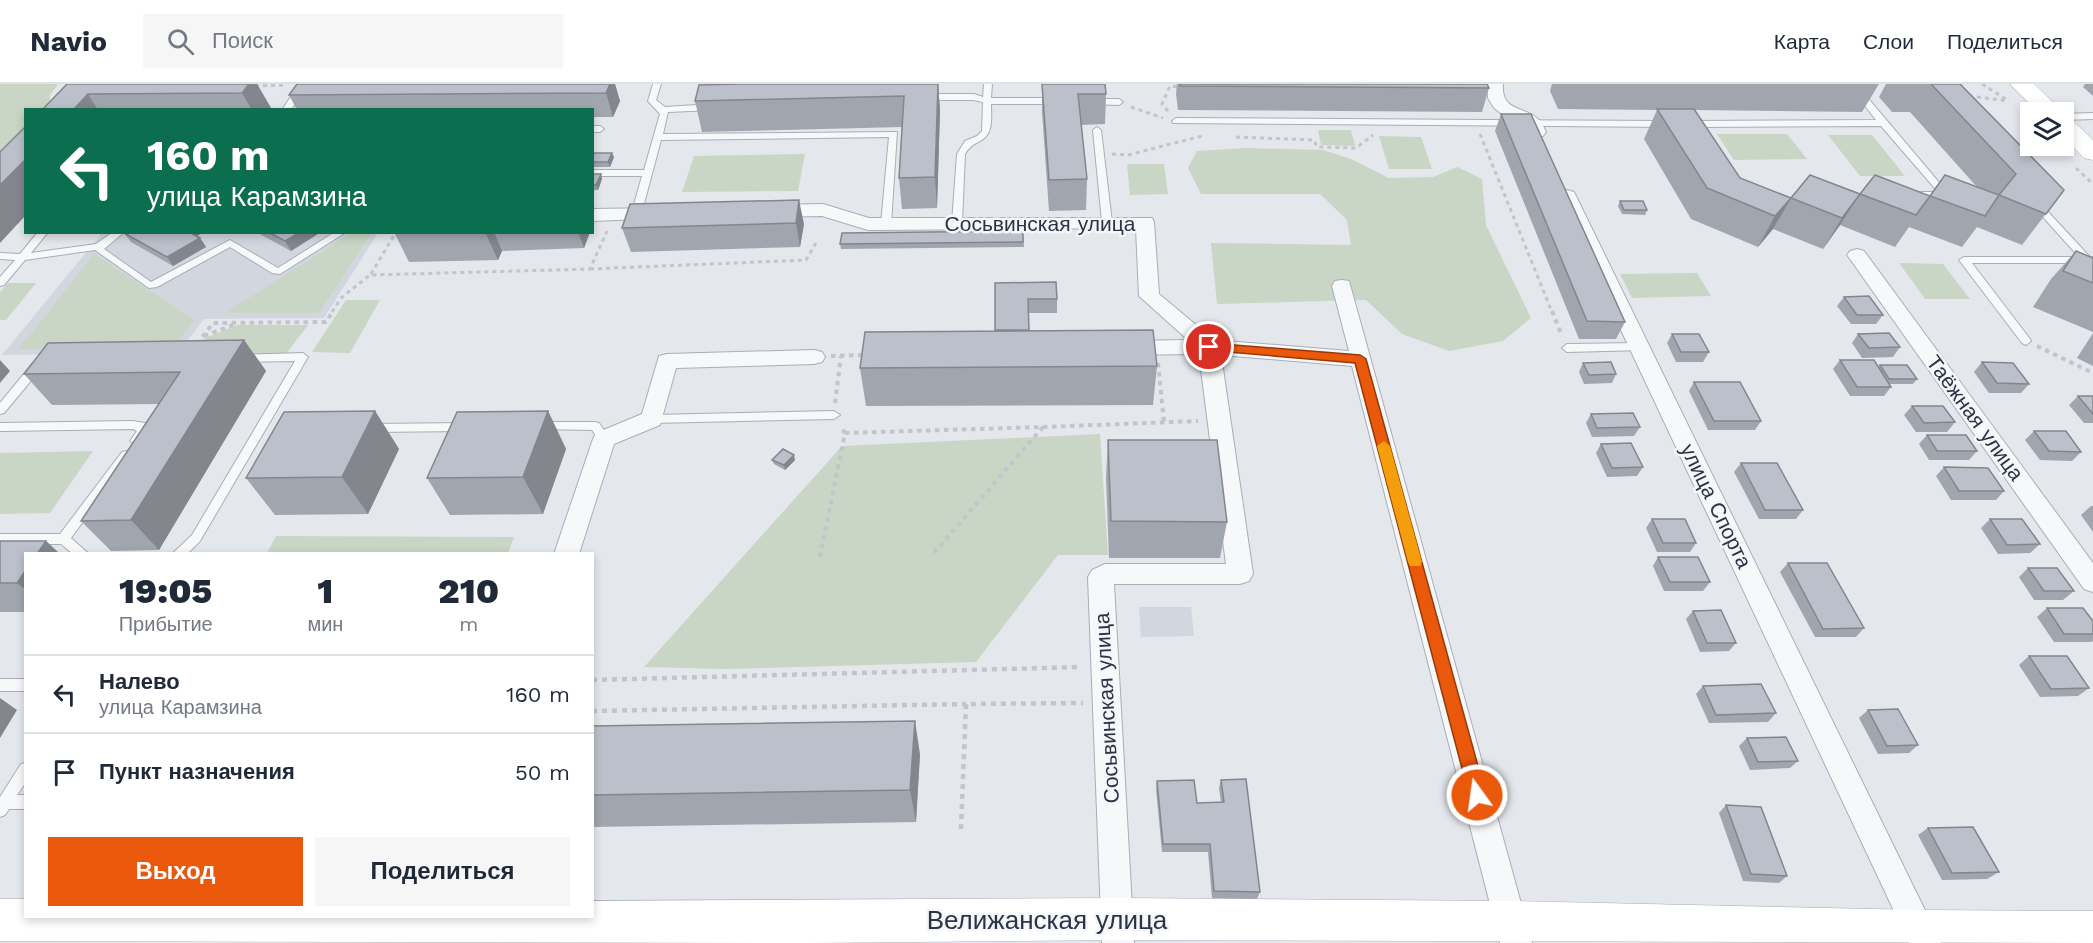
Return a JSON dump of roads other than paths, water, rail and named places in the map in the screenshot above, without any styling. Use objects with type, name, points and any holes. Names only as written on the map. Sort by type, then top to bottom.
[{"type":"street","points":[[1495,84],[1494,91],[1499,103],[1512,114],[1532,122]]},
{"type":"street","points":[[2015,92],[2033,102]]},
{"type":"street","name":"улица Спорта","points":[[1532,122],[1922,937]]},
{"type":"street","points":[[2074,135],[2093,153]]},
{"type":"street","name":"Сосьвинская улица","points":[[753,212],[823,210],[868,224],[1145,222],[1149,296],[1209,347],[1240,574],[1105,574],[1101,577],[1117,931]]},
{"type":"street","points":[[594,215],[682,213]]},
{"type":"street","name":"Таёжная улица","points":[[1857,255],[2093,582]]},
{"type":"street","points":[[1342,286],[1513,932]]},
{"type":"street","points":[[1100,349],[1209,347],[1360,359]]},
{"type":"street","points":[[567,552],[604,439],[652,419],[667,361],[814,357]]},
{"type":"street","name":"Велижанская улица","points":[[0,920],[444,919],[714,933],[922,926],[1117,931],[1513,932],[1922,937],[2093,932]]},
{"type":"lane","points":[[657,84],[652,101],[663,110],[723,107]]},
{"type":"lane","points":[[957,223],[961,154],[968,143],[980,138],[986,131],[988,84]]},
{"type":"lane","points":[[1852,84],[1945,195]]},
{"type":"lane","points":[[287,108],[303,85]]},
{"type":"lane","points":[[914,97],[974,97],[987,101],[1071,102]]},
{"type":"lane","points":[[1083,102],[1119,102]]},
{"type":"lane","points":[[636,215],[658,137],[663,110]]},
{"type":"lane","points":[[2074,117],[2093,116]]},
{"type":"lane","points":[[1176,120],[1532,122],[1608,125],[1883,123]]},
{"type":"lane","points":[[1097,130],[1107,222]]},
{"type":"lane","points":[[658,137],[894,134],[886,224]]},
{"type":"lane","points":[[594,173],[646,173]]},
{"type":"lane","points":[[1897,195],[1956,196]]},
{"type":"lane","points":[[2023,203],[2038,204],[2090,260]]},
{"type":"lane","points":[[0,284],[42,234]]},
{"type":"lane","points":[[0,256],[23,256],[99,247],[117,234]]},
{"type":"lane","points":[[99,247],[141,279],[153,285],[231,243],[275,271],[280,271],[339,234]]},
{"type":"lane","points":[[2026,341],[1964,260],[2090,260]]},
{"type":"lane","points":[[1567,348],[1639,347]]},
{"type":"lane","points":[[180,552],[196,538],[265,430],[303,357],[233,358]]},
{"type":"lane","points":[[0,410],[33,369],[47,362]]},
{"type":"lane","points":[[652,419],[834,415]]},
{"type":"lane","points":[[0,427],[141,426],[143,432],[63,539]]},
{"type":"lane","points":[[530,426],[595,426],[604,439]]},
{"type":"lane","points":[[355,429],[480,427]]},
{"type":"lane","points":[[0,538],[63,539],[80,552]]},
{"type":"lane","points":[[0,685],[24,685]]},
{"type":"lane","points":[[2,806],[24,772]]},
{"type":"lane","points":[[2,806],[24,802]]}]
